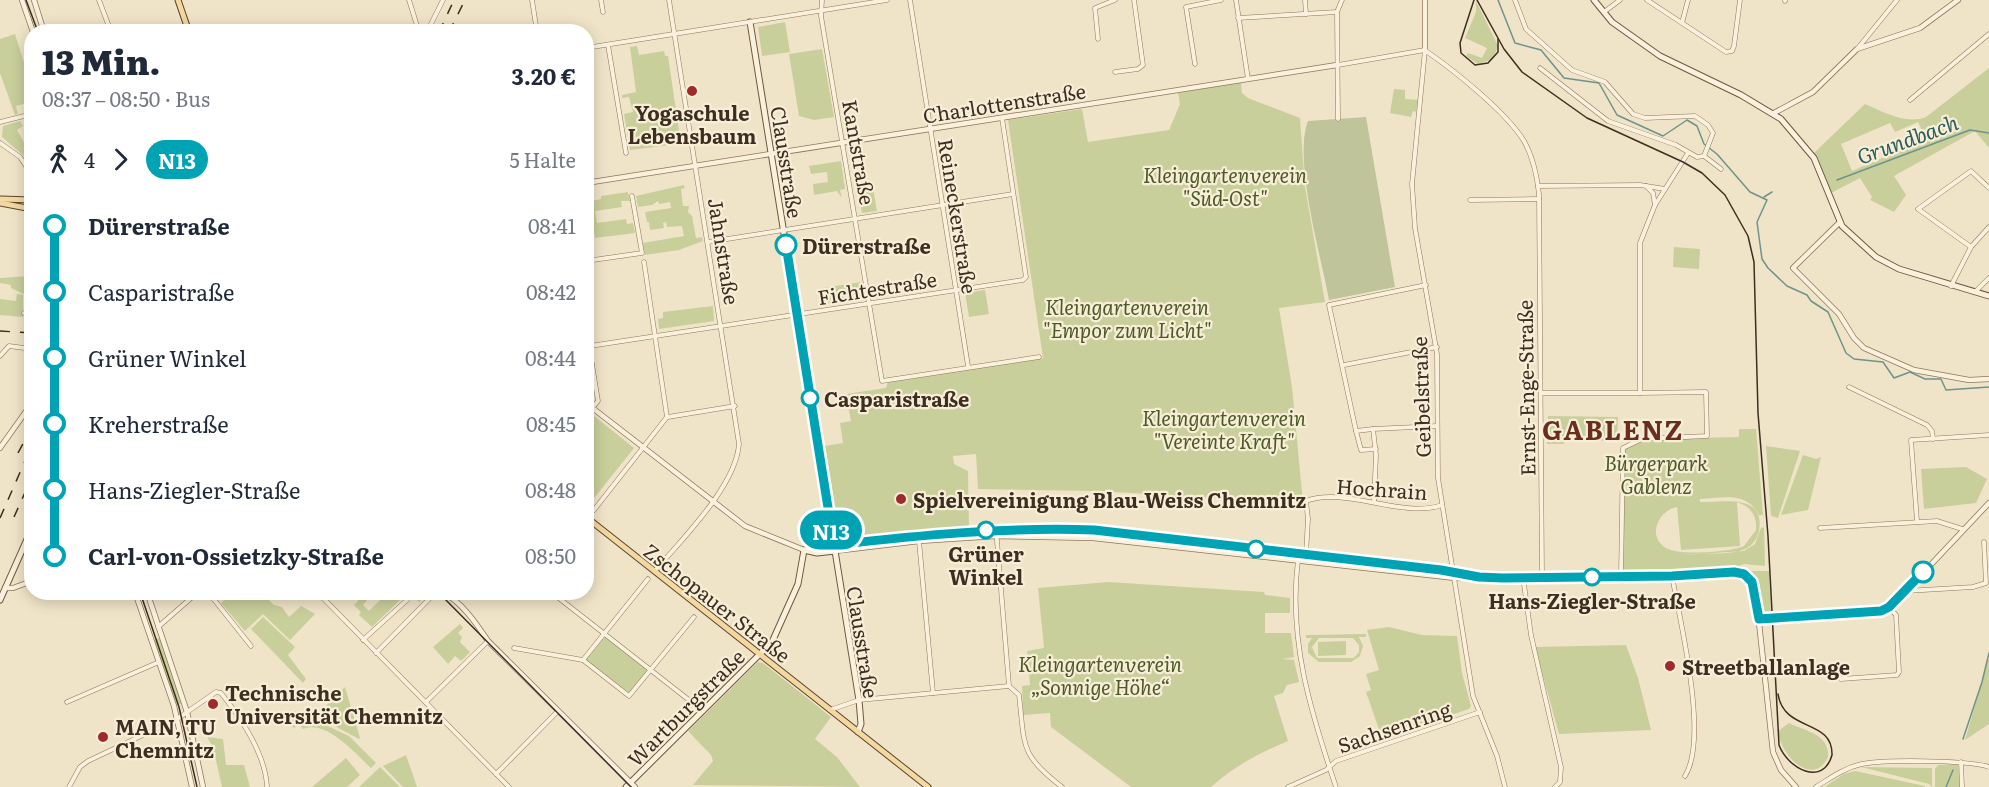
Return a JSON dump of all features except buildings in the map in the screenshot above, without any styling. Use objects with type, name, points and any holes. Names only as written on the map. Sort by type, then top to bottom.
[{"type":"main road","points":[[178,0],[186,24]]},
{"type":"main road","points":[[1594,0],[1612,22],[1660,56],[1774,113],[1813,156],[1840,222],[1888,264],[1951,286],[1989,296]]},
{"type":"main road","name":"Clausstraße","points":[[750,22],[859,700],[861,724],[858,732]]},
{"type":"main road","points":[[0,201],[24,200]]},
{"type":"main road","points":[[0,201],[24,207]]},
{"type":"main road","name":"Zschopauer Straße","points":[[594,523],[928,787]]},
{"type":"main road","points":[[0,600],[24,546]]},
{"type":"main road","points":[[804,550],[834,548]]},
{"type":"main road","name":"Wartburgstraße","points":[[630,786],[760,654],[777,633],[793,599],[802,570],[804,550]]},
{"type":"street","points":[[22,0],[30,24]]},
{"type":"street","points":[[34,0],[42,24]]},
{"type":"street","points":[[99,0],[108,24]]},
{"type":"street","points":[[409,0],[416,24]]},
{"type":"street","points":[[431,24],[443,0]]},
{"type":"street","points":[[532,0],[536,24]]},
{"type":"street","points":[[602,0],[603,12]]},
{"type":"street","name":"Jahnstraße","points":[[655,571],[727,482],[737,460],[739,444],[735,406],[669,0]]},
{"type":"street","name":"Kantstraße","points":[[822,0],[882,381],[968,366]]},
{"type":"street","points":[[594,47],[887,0]]},
{"type":"street","name":"Reineckerstraße","points":[[909,0],[968,366]]},
{"type":"street","points":[[1098,39],[1095,8],[1115,0]]},
{"type":"street","points":[[1114,72],[1138,69],[1143,65],[1134,0]]},
{"type":"street","points":[[1195,64],[1186,7],[1221,0]]},
{"type":"street","points":[[1236,0],[1248,79]]},
{"type":"street","points":[[1305,0],[1306,14]]},
{"type":"street","points":[[1338,119],[1337,12],[1342,0]]},
{"type":"street","name":"Geibelstraße","points":[[1425,0],[1425,50],[1412,184],[1414,219],[1437,347],[1438,478],[1473,696],[1497,756],[1505,787]]},
{"type":"street","points":[[1515,0],[1526,29],[1572,70],[1605,82],[1633,114],[1645,118],[1689,116],[1703,120],[1713,132],[1704,156]]},
{"type":"street","points":[[1603,13],[1620,0]]},
{"type":"street","points":[[1647,0],[1722,51],[1729,52],[1734,46],[1740,0]]},
{"type":"street","points":[[1682,23],[1688,0]]},
{"type":"street","points":[[1774,113],[1813,92],[1857,49],[1897,0]]},
{"type":"street","points":[[1857,49],[1920,28],[1958,0]]},
{"type":"street","points":[[1238,18],[1337,12]]},
{"type":"street","points":[[1910,100],[1989,34]]},
{"type":"street","points":[[608,45],[626,153]]},
{"type":"street","name":"Charlottenstraße","points":[[594,182],[1425,50]]},
{"type":"street","name":"Ernst-Enge-Straße","points":[[1425,50],[1444,64],[1514,127],[1525,143],[1534,166],[1539,199],[1542,577]]},
{"type":"street","points":[[1540,68],[1608,121],[1676,145],[1697,157],[1704,156],[1721,170]]},
{"type":"street","points":[[0,122],[24,116]]},
{"type":"street","points":[[708,242],[1013,194],[1002,118]]},
{"type":"street","points":[[0,143],[20,157],[24,163]]},
{"type":"street","points":[[1640,393],[1640,243],[1655,205],[1688,153]]},
{"type":"street","points":[[1971,248],[1918,209],[1971,171],[1989,188]]},
{"type":"street","points":[[1538,186],[1645,185],[1665,189]]},
{"type":"street","points":[[1645,185],[1653,193],[1655,205]]},
{"type":"street","name":"Fichtestraße","points":[[594,345],[956,290],[1026,277],[1013,194]]},
{"type":"street","points":[[594,260],[642,253],[632,196]]},
{"type":"street","points":[[1470,200],[1539,199]]},
{"type":"street","points":[[1840,222],[1794,266],[1795,272],[1839,314],[1854,338],[1864,348],[1914,370],[1969,380],[1989,379]]},
{"type":"street","points":[[1951,286],[1971,248],[1989,226]]},
{"type":"street","points":[[644,262],[668,417]]},
{"type":"street","points":[[1974,293],[1989,278]]},
{"type":"street","points":[[1376,449],[1361,450],[1329,305],[1426,285]]},
{"type":"street","points":[[0,356],[9,346],[24,348]]},
{"type":"street","points":[[1344,365],[1437,347]]},
{"type":"street","points":[[968,366],[1039,357]]},
{"type":"street","points":[[594,372],[598,397],[594,406]]},
{"type":"street","points":[[1849,387],[1927,425],[1932,431],[1933,439]]},
{"type":"street","points":[[1540,393],[1706,392],[1707,436],[1642,439],[1623,448],[1621,577]]},
{"type":"street","points":[[594,510],[668,417],[735,406]]},
{"type":"street","points":[[594,409],[711,501],[758,533],[804,550]]},
{"type":"street","points":[[0,448],[24,414]]},
{"type":"street","points":[[1356,431],[1437,426]]},
{"type":"street","points":[[1373,429],[1376,449],[1374,502]]},
{"type":"street","points":[[1917,521],[1911,440],[1989,435]]},
{"type":"street","name":"Hochrain","points":[[1306,554],[1308,519],[1306,501],[1319,499],[1374,502],[1423,508],[1442,505]]},
{"type":"street","points":[[1759,619],[1881,611],[1889,607],[1989,503]]},
{"type":"street","points":[[1820,528],[1917,521],[1949,523],[1962,529]]},
{"type":"street","points":[[834,548],[996,529],[1062,529],[1306,554],[1453,571],[1479,577]]},
{"type":"street","points":[[996,529],[1009,686],[1019,695],[1028,756],[1038,768],[1062,787]]},
{"type":"street","points":[[1062,529],[1062,536]]},
{"type":"street","points":[[919,538],[1062,536],[1455,578],[1672,576],[1734,572],[1744,574],[1754,588],[1773,752],[1781,771],[1796,787]]},
{"type":"street","points":[[919,538],[933,693]]},
{"type":"street","points":[[1193,549],[1194,542]]},
{"type":"street","points":[[1906,591],[1972,587],[1986,583],[1984,542]]},
{"type":"street","points":[[1306,554],[1298,560],[1295,595],[1300,666],[1336,787]]},
{"type":"street","points":[[1672,576],[1693,706],[1693,746],[1685,776]]},
{"type":"street","points":[[1523,578],[1531,635],[1561,767],[1560,782],[1554,787]]},
{"type":"street","points":[[583,660],[648,579]]},
{"type":"street","points":[[5,588],[24,584]]},
{"type":"street","points":[[138,600],[177,719],[192,787]]},
{"type":"street","points":[[150,600],[187,712],[203,787]]},
{"type":"street","points":[[158,627],[189,600]]},
{"type":"street","points":[[214,600],[251,646]]},
{"type":"street","points":[[325,600],[509,787]]},
{"type":"street","points":[[363,640],[407,600]]},
{"type":"street","points":[[376,653],[428,600]]},
{"type":"street","points":[[453,600],[475,621],[488,640],[630,786]]},
{"type":"street","points":[[562,600],[703,711]]},
{"type":"street","points":[[1841,679],[1897,675],[1899,672],[1896,615],[1889,607]]},
{"type":"street","points":[[514,648],[583,660],[629,696],[653,670],[694,617]]},
{"type":"street","points":[[426,702],[488,640]]},
{"type":"street","points":[[67,702],[159,662]]},
{"type":"street","points":[[830,710],[859,700],[1009,686]]},
{"type":"street","points":[[69,787],[80,767],[88,761],[177,719],[213,693],[221,693],[262,762],[267,786]]},
{"type":"street","points":[[496,774],[558,711]]},
{"type":"street","name":"Sachsenring","points":[[1288,787],[1326,770],[1329,766],[1480,712]]},
{"type":"street","points":[[1816,787],[1847,768],[1860,764],[1960,762],[1989,767]]},
{"type":"street","points":[[1960,762],[1962,787]]},
{"type":"green space","points":[[1476,1],[1498,46],[1493,59],[1478,64],[1466,56],[1468,53],[1482,58],[1487,48],[1465,38],[1476,12]]},
{"type":"green space","points":[[785,22],[790,52],[762,56],[758,27]]},
{"type":"green space","points":[[15,34],[24,63],[24,104],[16,106],[18,114],[15,115],[0,73],[0,39]]},
{"type":"green space","points":[[637,46],[639,55],[664,51],[665,56],[668,56],[680,137],[687,136],[688,143],[630,150],[624,114],[633,112],[629,97],[622,98],[622,95],[636,92],[630,47]]},
{"type":"green space","points":[[822,49],[834,117],[814,120],[799,116],[789,54]]},
{"type":"green space","points":[[1989,68],[1989,148],[1975,131],[1894,176],[1906,195],[1894,212],[1870,200],[1872,197],[1860,178],[1829,194],[1814,153],[1865,104],[1903,119],[1926,117]],"holes":[[[1918,122],[1926,139],[1852,171],[1841,144],[1890,123],[1895,132]]]},
{"type":"green space","points":[[1241,82],[1242,93],[1248,98],[1300,118],[1305,187],[1325,302],[1279,308],[1292,387],[1303,503],[1096,491],[978,489],[976,454],[953,456],[954,464],[968,471],[969,528],[847,540],[840,535],[825,446],[843,443],[840,423],[851,421],[846,394],[886,388],[888,382],[1043,358],[1008,120],[1082,109],[1088,142],[1169,130],[1180,104],[1178,93]]},
{"type":"green space","points":[[1394,89],[1405,90],[1405,99],[1418,100],[1416,112],[1413,111],[1411,117],[1390,113]]},
{"type":"green space","points":[[1366,117],[1395,287],[1329,300],[1310,209],[1304,138],[1308,121]]},
{"type":"green space","points":[[20,121],[23,126],[17,130],[24,142],[24,156],[2,137],[3,126]]},
{"type":"green space","points":[[841,161],[845,189],[840,190],[842,198],[837,191],[814,195],[813,184],[828,182],[827,172],[811,174],[809,166]]},
{"type":"green space","points":[[684,185],[685,188],[681,189],[683,206],[689,206],[688,212],[692,216],[696,238],[702,237],[703,241],[679,250],[645,255],[643,243],[684,236],[682,226],[667,227],[666,222],[663,223],[664,228],[650,230],[645,212],[671,208],[670,202],[659,204],[658,201],[652,205],[638,207],[636,196]]},
{"type":"green space","points":[[873,188],[877,211],[862,213],[857,190]]},
{"type":"green space","points":[[628,192],[630,201],[621,201],[622,207],[595,211],[597,223],[626,219],[627,224],[633,223],[635,233],[595,238],[594,200],[601,199],[601,196]]},
{"type":"green space","points":[[1674,247],[1700,249],[1699,269],[1673,267]]},
{"type":"green space","points":[[24,276],[24,294],[11,288],[11,285],[0,283],[0,278]]},
{"type":"green space","points":[[861,282],[862,298],[824,304],[822,288]]},
{"type":"green space","points":[[985,290],[989,314],[969,317],[965,293]]},
{"type":"green space","points":[[17,294],[23,295],[23,317],[0,315],[0,299],[16,301]]},
{"type":"green space","points":[[713,306],[714,321],[659,329],[658,319],[663,318],[663,312]]},
{"type":"green space","points":[[594,416],[634,448],[594,498]]},
{"type":"green space","points":[[1548,416],[1618,417],[1617,442],[1566,436],[1564,444],[1547,444]]},
{"type":"green space","name":"Bürgerpark Gablenz","points":[[1739,429],[1756,429],[1763,515],[1759,515],[1756,510],[1759,531],[1754,542],[1736,552],[1744,551],[1755,544],[1761,528],[1764,527],[1765,566],[1744,564],[1734,568],[1658,571],[1656,576],[1621,577],[1623,448],[1642,439],[1739,437]],"holes":[[[1725,497],[1741,499],[1756,510],[1749,505],[1730,501],[1700,502],[1700,499]],[[1737,502],[1749,509],[1755,520],[1756,530],[1744,546],[1717,551],[1681,552],[1666,548],[1657,537],[1657,524],[1660,518],[1677,507],[1681,550],[1740,546]]]},
{"type":"green space","points":[[1766,446],[1800,451],[1778,518],[1771,516]]},
{"type":"green space","points":[[1803,455],[1816,459],[1821,457],[1808,510],[1781,515]]},
{"type":"green space","points":[[1966,467],[1987,479],[1976,503],[1924,509],[1921,469]]},
{"type":"green space","points":[[1749,571],[1769,571],[1771,615],[1762,610],[1759,590]]},
{"type":"green space","name":"Kleingartenverein „Sonnige Höhe“","points":[[1108,582],[1264,592],[1265,595],[1290,598],[1290,613],[1265,613],[1265,633],[1291,633],[1294,657],[1283,659],[1294,660],[1299,682],[1287,685],[1283,693],[1274,696],[1288,741],[1248,761],[1211,787],[1131,787],[1051,727],[1050,713],[1023,715],[1022,686],[1030,685],[1027,651],[1044,648],[1038,588]]},
{"type":"green space","points":[[224,600],[269,600],[274,605],[282,607],[289,617],[301,606],[315,614],[290,640],[263,614],[245,631],[221,603]]},
{"type":"green space","points":[[358,600],[367,600],[363,605],[369,611],[380,600],[400,600],[372,627],[359,615],[361,612],[354,605]]},
{"type":"green space","points":[[263,617],[295,647],[288,655],[306,679],[303,683],[251,629]]},
{"type":"green space","points":[[460,624],[463,628],[458,633],[462,637],[460,642],[470,652],[461,661],[455,656],[448,664],[433,647]]},
{"type":"green space","points":[[1389,627],[1422,635],[1457,636],[1462,673],[1471,706],[1469,709],[1382,738],[1366,692],[1371,690],[1366,674],[1379,670],[1367,630]]},
{"type":"green space","points":[[1366,634],[1366,637],[1359,637],[1363,646],[1360,656],[1351,662],[1319,662],[1308,653],[1308,644],[1312,638],[1306,638],[1306,635]],"holes":[[[1319,638],[1353,638],[1359,645],[1359,652],[1354,658],[1317,658],[1312,647]]]},
{"type":"green space","points":[[605,637],[649,671],[630,693],[586,660]]},
{"type":"green space","points":[[160,638],[183,703],[175,706],[153,640]]},
{"type":"green space","points":[[1346,641],[1346,655],[1318,656],[1318,642]]},
{"type":"green space","points":[[1626,645],[1638,678],[1651,730],[1559,734],[1535,647]]},
{"type":"green space","points":[[1989,657],[1989,724],[1965,740]]},
{"type":"green space","points":[[758,662],[763,663],[831,717],[815,739],[837,757],[860,787],[693,785],[713,761],[711,755],[688,731]]},
{"type":"green space","points":[[345,687],[360,738],[359,739],[316,716]]},
{"type":"green space","points":[[295,711],[349,736],[376,763],[371,768],[331,733],[312,727],[303,729],[299,724],[294,728],[285,719]]},
{"type":"green space","points":[[1789,723],[1815,734],[1825,743],[1828,757],[1822,766],[1807,769],[1791,759],[1780,741],[1778,731]]},
{"type":"green space","points":[[207,737],[223,739],[226,765],[244,765],[250,787],[222,787],[213,747]]},
{"type":"green space","points":[[406,755],[417,787],[403,787],[383,766]]},
{"type":"green space","points":[[346,758],[360,775],[347,787],[312,787]]},
{"type":"green space","points":[[1958,764],[1960,787],[1935,787],[1935,769],[1938,765]]},
{"type":"green space","points":[[380,767],[400,787],[359,787]]},
{"type":"green space","points":[[1861,767],[1932,768],[1932,787],[1929,784]]},
{"type":"green space","points":[[1855,771],[1925,787],[1824,787],[1844,774]]},
{"type":"waterway","points":[[1498,0],[1515,43],[1541,50],[1564,78],[1599,83],[1617,115],[1663,136],[1687,120],[1697,126],[1704,144],[1717,154],[1750,192],[1767,200],[1757,222],[1762,259],[1787,286],[1807,295],[1811,301],[1828,312],[1846,353],[1854,359],[1883,362],[1894,378],[1910,372],[1925,379],[1941,379],[1946,390],[1989,387]]},
{"type":"waterway","name":"Grundbach","points":[[1837,180],[1970,130],[1989,133]]},
{"type":"waterway","name":"Grundbach","points":[[1764,197],[1772,192]]},
{"type":"waterway","points":[[1963,739],[1989,653]]},
{"type":"waterway","points":[[1946,787],[1953,770]]},
{"type":"tram line","points":[[26,0],[35,24]]},
{"type":"tram line","points":[[1474,0],[1460,43],[1461,53],[1475,65],[1488,63],[1498,52],[1498,39]]},
{"type":"tram line","points":[[1477,0],[1504,49],[1522,72],[1587,118],[1702,173],[1725,195],[1748,236],[1754,262],[1758,413],[1768,536],[1779,745],[1783,754],[1797,767],[1806,771],[1821,770],[1828,765],[1832,755],[1830,743],[1825,735],[1789,715],[1782,706],[1778,694]]},
{"type":"tram line","points":[[143,600],[179,707],[197,787]]},
{"type":"tram line","points":[[446,600],[631,787]]},
{"type":"railway","points":[[443,24],[454,0]]},
{"type":"railway","points":[[453,24],[465,0]]},
{"type":"railway","points":[[0,331],[24,332]]},
{"type":"railway","points":[[18,453],[24,442]]},
{"type":"railway","points":[[0,518],[24,463]]},
{"type":"railway","points":[[14,517],[24,495]]},
{"type":"bus line","name":"N13","points":[[786,245],[834,545],[989,530],[1094,530],[1453,571],[1479,577],[1672,576],[1738,572],[1747,576],[1752,582],[1759,619],[1881,611],[1889,607],[1923,572]]},
{"type":"place","name":"Yogaschule Lebensbaum","points":[[692,91]]},
{"type":"place","name":"Dürerstraße","points":[[786,245]]},
{"type":"place","name":"Casparistraße","points":[[810,398]]},
{"type":"place","name":"Spielvereinigung Blau-Weiss Chemnitz","points":[[901,499]]},
{"type":"place","name":"Grüner Winkel","points":[[986,530]]},
{"type":"place","name":"Hans-Ziegler-Straße","points":[[1592,577]]},
{"type":"place","name":"Streetballanlage","points":[[1670,666]]},
{"type":"place","name":"Technische Universität Chemnitz","points":[[213,704]]},
{"type":"place","name":"MAIN, TU Chemnitz","points":[[103,737]]},
{"type":"district","name":"GABLENZ","points":[[1613,428]]},
{"type":"park label","name":"Kleingartenverein \"Süd-Ost\"","points":[[1225,186]]},
{"type":"park label","name":"Kleingartenverein \"Empor zum Licht\"","points":[[1127,318]]},
{"type":"park label","name":"Kleingartenverein \"Vereinte Kraft\"","points":[[1224,428]]}]
